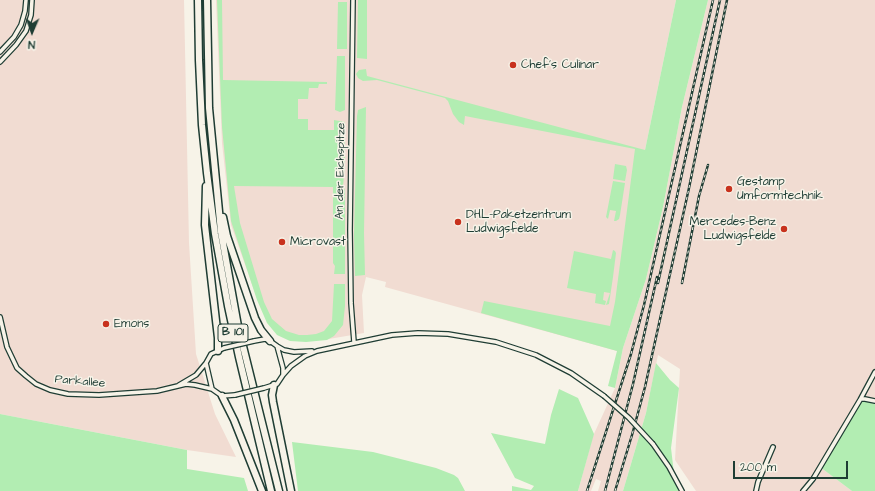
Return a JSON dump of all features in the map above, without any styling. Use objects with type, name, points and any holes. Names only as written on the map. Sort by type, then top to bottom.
[{"type":"highway","name":"B 101","points":[[198,0],[201,103],[207,173],[228,306],[271,491]]},
{"type":"highway","name":"B 101","points":[[207,0],[210,108],[216,184],[224,247],[238,326],[279,491]]},
{"type":"highway","points":[[207,173],[205,225],[218,338],[221,350]]},
{"type":"highway","points":[[216,184],[228,236],[255,318],[261,330],[270,341]]},
{"type":"highway","points":[[274,385],[272,395],[273,402],[291,491]]},
{"type":"highway","points":[[222,396],[234,420],[262,491]]},
{"type":"street","points":[[0,52],[14,37],[21,25],[26,0]]},
{"type":"street","points":[[0,62],[16,45],[26,31],[31,15],[32,0]]},
{"type":"street","name":"An der Eichspitze","points":[[353,0],[350,230],[352,331],[354,342]]},
{"type":"street","name":"Parkallee","points":[[0,317],[7,347],[18,368],[36,384],[50,390],[68,394],[99,395],[157,391],[178,385]]},
{"type":"street","points":[[178,385],[195,385],[212,389],[222,396],[235,396],[274,385],[291,366],[305,356],[317,351],[354,342],[392,335],[418,333],[448,334],[483,339],[509,346],[547,360],[582,380],[604,396],[633,422],[653,444],[682,491]]},
{"type":"street","points":[[178,385],[196,375],[211,354],[254,341],[265,339],[284,350],[294,352],[317,351]]},
{"type":"street","points":[[277,346],[283,368],[283,375]]},
{"type":"street","points":[[206,363],[212,389]]},
{"type":"street","points":[[803,491],[813,479],[875,372]]},
{"type":"street","points":[[860,400],[866,398],[875,401]]},
{"type":"street","points":[[756,491],[759,477],[773,447]]},
{"type":"shaded area","points":[[0,0],[184,0],[189,243],[196,354],[215,414],[236,457],[187,450],[0,414]]},
{"type":"shaded area","points":[[216,0],[676,0],[645,150],[617,351],[385,287],[386,282],[366,277],[362,295],[364,333],[323,340],[289,340],[259,304],[231,225],[222,143]]},
{"type":"shaded area","points":[[708,0],[875,0],[875,404],[860,400],[820,467],[852,491],[696,491],[675,460],[680,369],[658,355],[646,413],[623,491],[598,491],[601,481],[596,479],[591,491],[578,491],[593,436],[615,388],[623,348],[646,279],[663,207],[682,107]]},
{"type":"green space","points":[[217,0],[222,0],[223,80],[327,82],[327,84],[319,84],[318,88],[309,88],[308,99],[298,99],[298,119],[308,119],[308,130],[334,130],[334,120],[345,122],[345,166],[343,186],[345,190],[345,274],[334,274],[333,187],[234,186],[240,223],[264,302],[272,319],[286,331],[299,335],[316,334],[324,331],[332,321],[334,284],[345,284],[343,325],[334,336],[327,340],[306,342],[290,341],[277,335],[267,323],[257,300],[231,221],[222,127]]},
{"type":"green space","points":[[358,0],[367,0],[367,59],[357,58]]},
{"type":"green space","points":[[676,0],[708,0],[682,107],[663,207],[646,279],[623,348],[615,388],[608,386],[617,351],[481,313],[484,301],[610,326],[615,302],[635,149],[465,116],[464,125],[459,122],[453,114],[448,101],[445,98],[377,80],[363,81],[358,78],[356,74],[359,70],[366,69],[367,76],[645,150]]},
{"type":"green space","points":[[338,2],[347,2],[347,49],[337,49]]},
{"type":"green space","points":[[337,56],[345,56],[345,110],[340,112],[335,110]]},
{"type":"green space","points":[[366,107],[364,233],[365,275],[355,276],[354,235],[357,116],[358,110]]},
{"type":"green space","points":[[615,164],[626,166],[627,170],[625,181],[613,179]]},
{"type":"green space","points":[[613,181],[625,183],[620,215],[619,219],[616,221],[614,221],[616,211],[610,210],[608,219],[606,217]]},
{"type":"green space","points":[[613,250],[616,253],[609,304],[606,305],[610,293],[604,292],[603,300],[606,301],[605,305],[595,303],[596,294],[567,288],[574,251],[611,259]]},
{"type":"green space","points":[[656,363],[670,380],[679,388],[671,448],[675,482],[679,491],[623,491],[646,413]]},
{"type":"green space","points":[[559,389],[578,398],[594,434],[578,491],[512,491],[512,486],[531,490],[534,486],[515,478],[491,433],[545,444],[551,415]]},
{"type":"green space","points":[[860,400],[875,404],[875,491],[852,491],[820,467]]},
{"type":"green space","points":[[0,414],[187,450],[187,469],[244,478],[248,491],[0,491]]},
{"type":"green space","points":[[292,442],[373,452],[436,468],[458,478],[465,491],[298,491]]},
{"type":"railway","points":[[587,491],[631,354],[644,305],[713,0]]},
{"type":"railway","points":[[658,283],[720,0]]},
{"type":"railway","points":[[615,491],[645,387],[689,188],[727,0]]},
{"type":"railway","points":[[682,283],[699,196],[708,165]]},
{"type":"railway","points":[[605,491],[633,384],[657,277]]},
{"type":"place","name":"Chef's Culinar","points":[[513,65]]},
{"type":"place","name":"Gestamp Umformtechnik","points":[[729,189]]},
{"type":"place","name":"DHL-Paketzentrum Ludwigsfelde","points":[[458,222]]},
{"type":"place","name":"Mercedes-Benz Ludwigsfelde","points":[[784,229]]},
{"type":"place","name":"Microvast","points":[[282,242]]},
{"type":"place","name":"Emons","points":[[106,324]]}]
